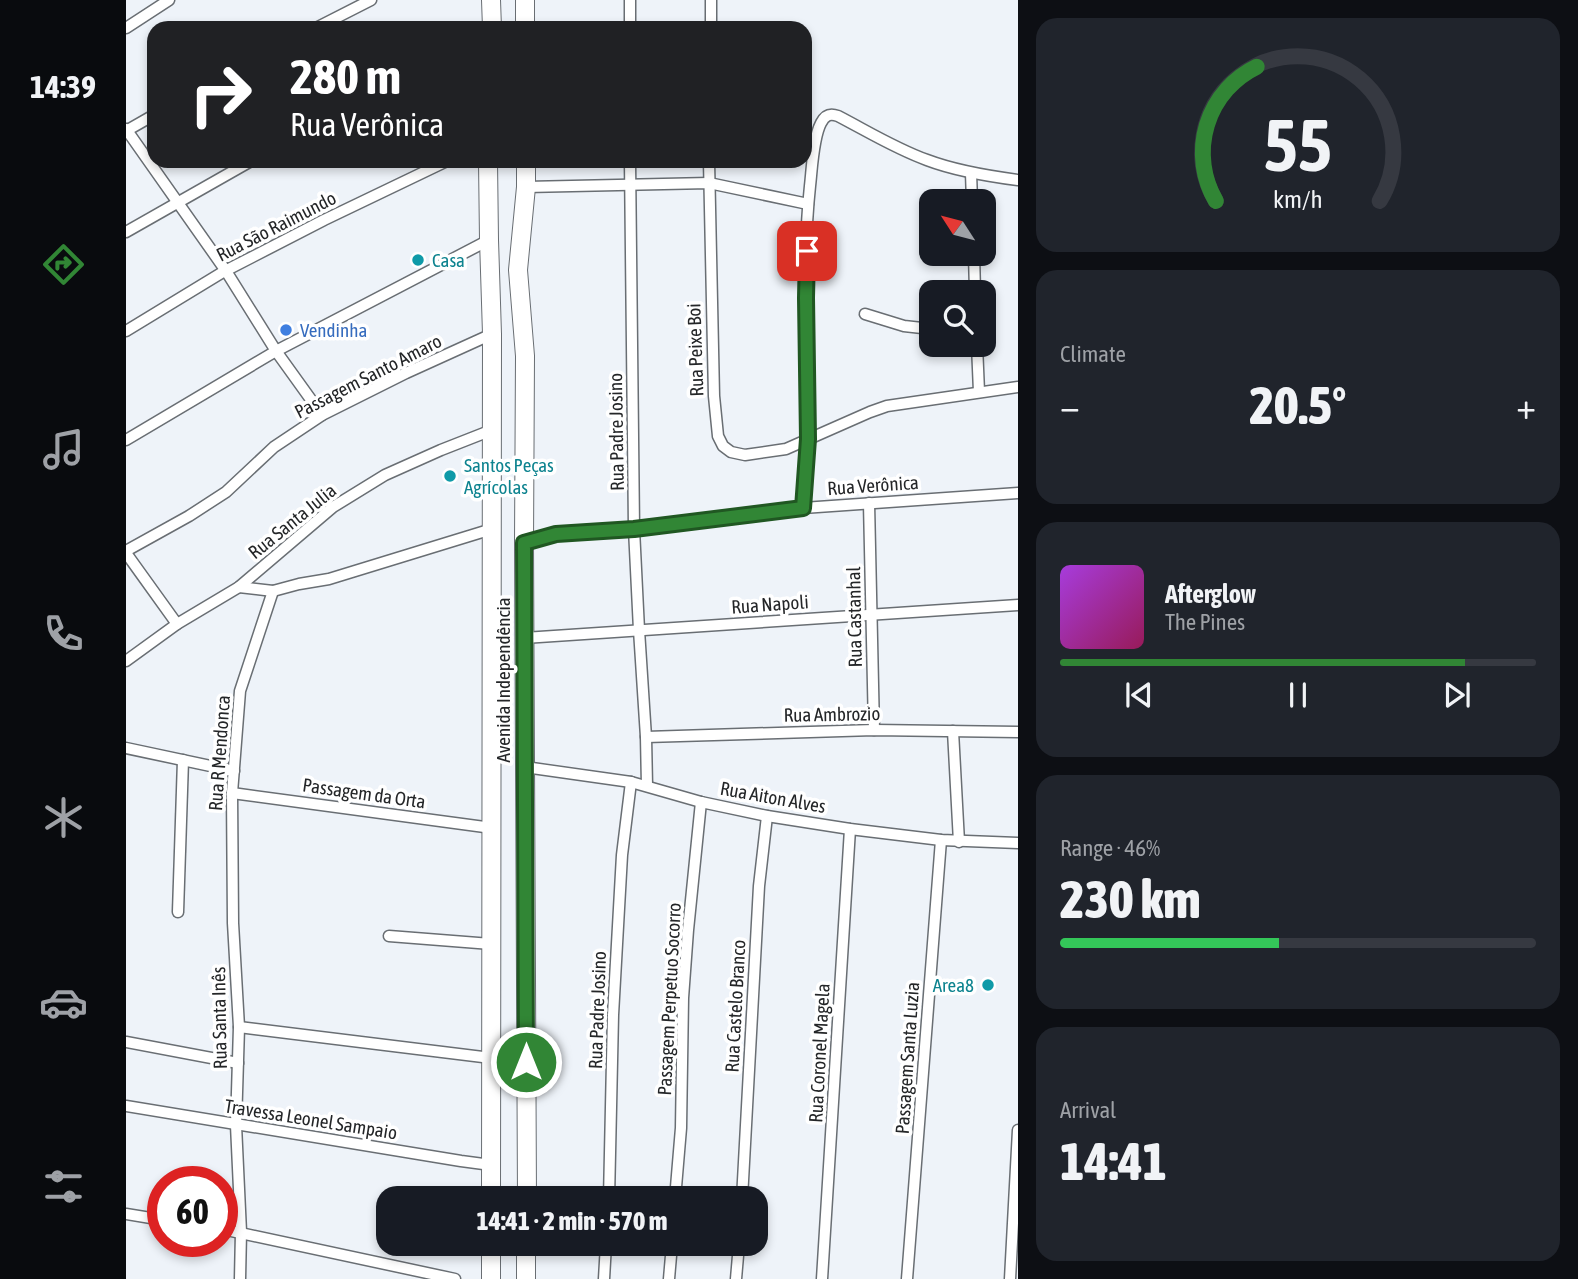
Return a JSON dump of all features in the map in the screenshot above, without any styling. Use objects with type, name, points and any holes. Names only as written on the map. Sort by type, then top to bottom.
[{"type":"main road","points":[[491,0],[492,21]]},
{"type":"main road","points":[[525,0],[525,21]]},
{"type":"main road","name":"Avenida Independência","points":[[488,168],[492,334],[491,1186]]},
{"type":"main road","name":"Avenida Independência","points":[[526,168],[518,270],[525,356],[527,1186]]},
{"type":"main road","points":[[491,1256],[491,1279]]},
{"type":"main road","points":[[526,1256],[526,1279]]},
{"type":"street","points":[[126,27],[169,0]]},
{"type":"street","points":[[330,21],[371,0]]},
{"type":"street","points":[[630,21],[631,0]]},
{"type":"street","points":[[710,0],[711,21]]},
{"type":"street","points":[[803,508],[808,439],[808,204],[820,125],[827,115],[832,114],[926,160],[971,173],[1018,180]]},
{"type":"street","points":[[147,120],[126,130],[147,160]]},
{"type":"street","points":[[153,168],[226,271],[276,351],[321,415]]},
{"type":"street","points":[[126,232],[238,168]]},
{"type":"street","name":"Rua São Raimundo","points":[[126,331],[226,271],[432,168]]},
{"type":"street","name":"Rua Padre Josino","points":[[630,168],[634,529],[647,786]]},
{"type":"street","name":"Rua Peixe Boi","points":[[709,168],[713,396],[718,436],[723,446],[731,452],[745,455],[786,450],[887,406],[1018,387]]},
{"type":"street","points":[[971,173],[972,189]]},
{"type":"street","points":[[526,187],[709,183],[808,204]]},
{"type":"street","points":[[126,440],[276,351],[489,240]]},
{"type":"street","points":[[865,314],[919,328]]},
{"type":"street","name":"Passagem Santo Amaro","points":[[126,552],[226,492],[274,447],[321,415],[492,334]]},
{"type":"street","points":[[978,357],[979,392]]},
{"type":"street","name":"Rua Santa Julia","points":[[126,661],[177,624],[239,587],[333,507],[385,475],[492,430]]},
{"type":"street","name":"Rua Verônica","points":[[524,543],[556,534],[634,529],[803,508],[1018,493]]},
{"type":"street","name":"Rua Castanhal","points":[[869,503],[874,730]]},
{"type":"street","points":[[239,587],[273,591],[328,579],[492,529]]},
{"type":"street","points":[[126,552],[177,624]]},
{"type":"street","name":"Rua R Mendonca","points":[[233,923],[232,793],[240,691],[273,591]]},
{"type":"street","name":"Rua Napoli","points":[[524,638],[1018,605]]},
{"type":"street","name":"Rua Ambrozio","points":[[646,737],[874,730],[1018,732]]},
{"type":"street","points":[[953,730],[959,842]]},
{"type":"street","points":[[126,748],[234,771]]},
{"type":"street","points":[[178,912],[183,761]]},
{"type":"street","name":"Rua Aiton Alves","points":[[525,767],[631,782],[701,802],[850,829],[941,841],[1018,843]]},
{"type":"street","name":"Rua Padre Josino","points":[[609,1186],[614,1002],[622,855],[631,782]]},
{"type":"street","name":"Passagem da Orta","points":[[232,793],[492,828]]},
{"type":"street","name":"Passagem Perpetuo Socorro","points":[[676,1186],[681,1128],[683,998],[701,802]]},
{"type":"street","name":"Rua Castelo Branco","points":[[743,1186],[757,912],[767,816]]},
{"type":"street","name":"Rua Coronel Magela","points":[[822,1279],[850,829]]},
{"type":"street","name":"Passagem Santa Luzia","points":[[907,1279],[941,841]]},
{"type":"street","name":"Rua Santa Inês","points":[[233,923],[239,1027],[236,1125],[241,1232],[240,1279]]},
{"type":"street","points":[[389,936],[491,944]]},
{"type":"street","points":[[239,1027],[491,1058]]},
{"type":"street","points":[[126,1042],[238,1063]]},
{"type":"street","name":"Travessa Leonel Sampaio","points":[[126,1106],[491,1165]]},
{"type":"street","points":[[1010,1279],[1018,1130]]},
{"type":"street","points":[[126,1214],[147,1217]]},
{"type":"street","points":[[238,1232],[455,1279]]},
{"type":"street","points":[[604,1279],[605,1256]]},
{"type":"street","points":[[669,1279],[671,1256]]},
{"type":"street","points":[[736,1279],[738,1256]]},
{"type":"place","name":"Casa","points":[[418,260]]},
{"type":"place","name":"Vendinha","points":[[286,330]]},
{"type":"place","name":"Santos Peças Agrícolas","points":[[450,476]]},
{"type":"place","name":"Area8","points":[[988,985]]},
{"type":"route","points":[[526,1062],[524,543],[556,534],[634,529],[803,508],[808,439],[807,251]]}]
